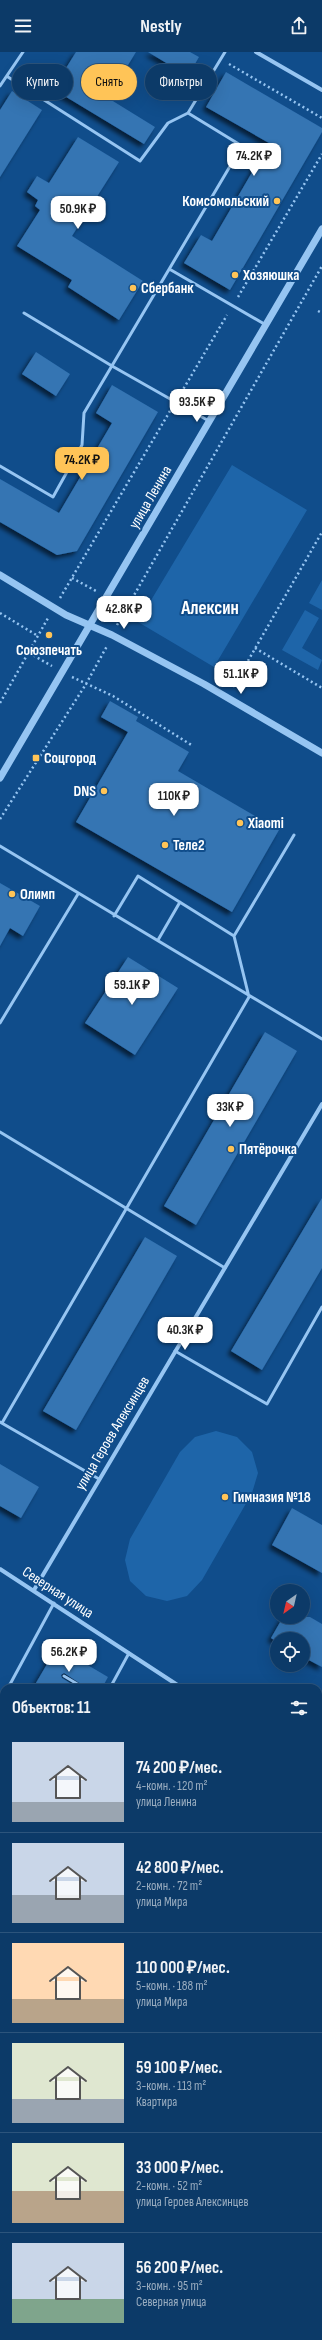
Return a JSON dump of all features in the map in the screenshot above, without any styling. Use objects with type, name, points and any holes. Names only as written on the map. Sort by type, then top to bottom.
[{"type":"street","points":[[256,52],[322,90]]},
{"type":"street","name":"улица Ленина","points":[[0,778],[322,229]]},
{"type":"street","points":[[0,575],[54,608],[89,626],[112,635],[322,752]]},
{"type":"street","name":"улица Героев Алексинцев","points":[[34,1590],[322,1104]]},
{"type":"street","name":"Северная улица","points":[[0,1569],[176,1684]]},
{"type":"lane","points":[[0,86],[8,77],[23,52]]},
{"type":"lane","points":[[8,77],[140,161],[168,123],[188,113],[225,52]]},
{"type":"lane","points":[[0,466],[53,497],[82,445],[84,413],[242,146],[188,113]]},
{"type":"lane","points":[[170,270],[266,325]]},
{"type":"lane","points":[[24,313],[112,366],[209,421]]},
{"type":"lane","points":[[234,936],[294,835]]},
{"type":"lane","points":[[0,846],[114,916],[158,940],[249,997],[322,1039]]},
{"type":"lane","points":[[99,1479],[1,1423],[127,1209],[249,997],[234,936],[138,876],[114,916]]},
{"type":"lane","points":[[0,1024],[78,894]]},
{"type":"lane","points":[[158,940],[180,902]]},
{"type":"lane","points":[[0,1132],[225,1268]]},
{"type":"lane","points":[[175,1351],[267,1404],[322,1307]]},
{"type":"lane","points":[[10,1684],[54,1603]]},
{"type":"lane","points":[[112,1684],[128,1653]]},
{"type":"lane","points":[[64,1676],[77,1684]]},
{"type":"path","points":[[221,60],[322,118]]},
{"type":"path","points":[[0,703],[54,608],[322,154]]},
{"type":"path","points":[[0,819],[86,684],[112,635],[322,266]]},
{"type":"path","points":[[318,311],[322,313]]},
{"type":"path","points":[[227,698],[322,532]]},
{"type":"path","points":[[0,614],[38,636]]},
{"type":"path","points":[[255,648],[322,688]]},
{"type":"path","points":[[28,653],[62,672],[113,696],[193,746]]},
{"type":"shaded area","points":[[232,465],[307,510],[214,667],[138,622]]},
{"type":"shaded area","points":[[322,580],[322,610],[309,603]]},
{"type":"shaded area","points":[[305,610],[319,618],[302,648],[322,660],[318,670],[282,650]]},
{"type":"shaded area","points":[[216,1431],[237,1437],[252,1452],[258,1473],[252,1493],[202,1580],[187,1596],[167,1601],[146,1596],[130,1581],[125,1560],[130,1539],[180,1452],[195,1437]]},
{"type":"building","points":[[76,52],[136,52],[129,64],[81,64],[81,100],[111,100],[155,127],[144,144],[71,100],[73,100],[73,64],[69,64]]},
{"type":"building","points":[[148,52],[190,52],[199,57],[195,64],[168,64]]},
{"type":"building","points":[[226,72],[322,128],[322,132],[230,290],[184,263],[201,235],[212,241],[269,143],[206,107],[210,100],[217,100],[217,88]]},
{"type":"building","points":[[12,91],[12,100],[26,100],[42,110],[0,177],[0,110]]},
{"type":"building","points":[[78,137],[119,162],[72,236],[143,281],[119,320],[68,287],[72,280],[17,246],[40,210],[35,206],[38,200],[27,192],[37,176],[49,183]]},
{"type":"building","points":[[36,352],[70,374],[56,396],[22,374]]},
{"type":"building","points":[[112,385],[158,412],[77,551],[57,555],[0,522],[0,479],[59,513],[112,423],[96,413]]},
{"type":"building","points":[[110,701],[138,717],[136,721],[189,752],[178,771],[279,830],[232,912],[76,822],[128,732],[101,717]]},
{"type":"building","points":[[0,883],[40,906],[23,936],[10,928],[0,946]]},
{"type":"building","points":[[128,957],[178,988],[135,1055],[85,1023]]},
{"type":"building","points":[[265,1032],[297,1051],[196,1225],[164,1206]]},
{"type":"building","points":[[322,1198],[322,1268],[262,1370],[231,1351]]},
{"type":"building","points":[[145,1237],[177,1256],[76,1430],[43,1411]]},
{"type":"building","points":[[0,1464],[39,1487],[21,1518],[0,1506]]},
{"type":"building","points":[[292,1508],[322,1525],[322,1573],[272,1545]]},
{"type":"building","points":[[310,1617],[322,1624],[322,1667],[310,1661],[310,1632],[274,1632],[279,1624],[310,1624]]},
{"type":"building","points":[[57,1647],[108,1677],[104,1684],[81,1684],[64,1673],[61,1675],[62,1678],[72,1684],[35,1684]]},
{"type":"place","name":"Комсомольский","points":[[277,201]]},
{"type":"place","name":"Хозяюшка","points":[[235,275]]},
{"type":"place","name":"Сбербанк","points":[[133,288]]},
{"type":"place","name":"Союзпечать","points":[[49,635]]},
{"type":"place","name":"Соцгород","points":[[36,758]]},
{"type":"place","name":"DNS","points":[[104,791]]},
{"type":"place","name":"Xiaomi","points":[[240,823]]},
{"type":"place","name":"Теле2","points":[[165,845]]},
{"type":"place","name":"Олимп","points":[[12,894]]},
{"type":"place","name":"Пятёрочка","points":[[231,1149]]},
{"type":"place","name":"Гимназия №18","points":[[225,1497]]},
{"type":"district","name":"Алексин","points":[[210,607]]}]
